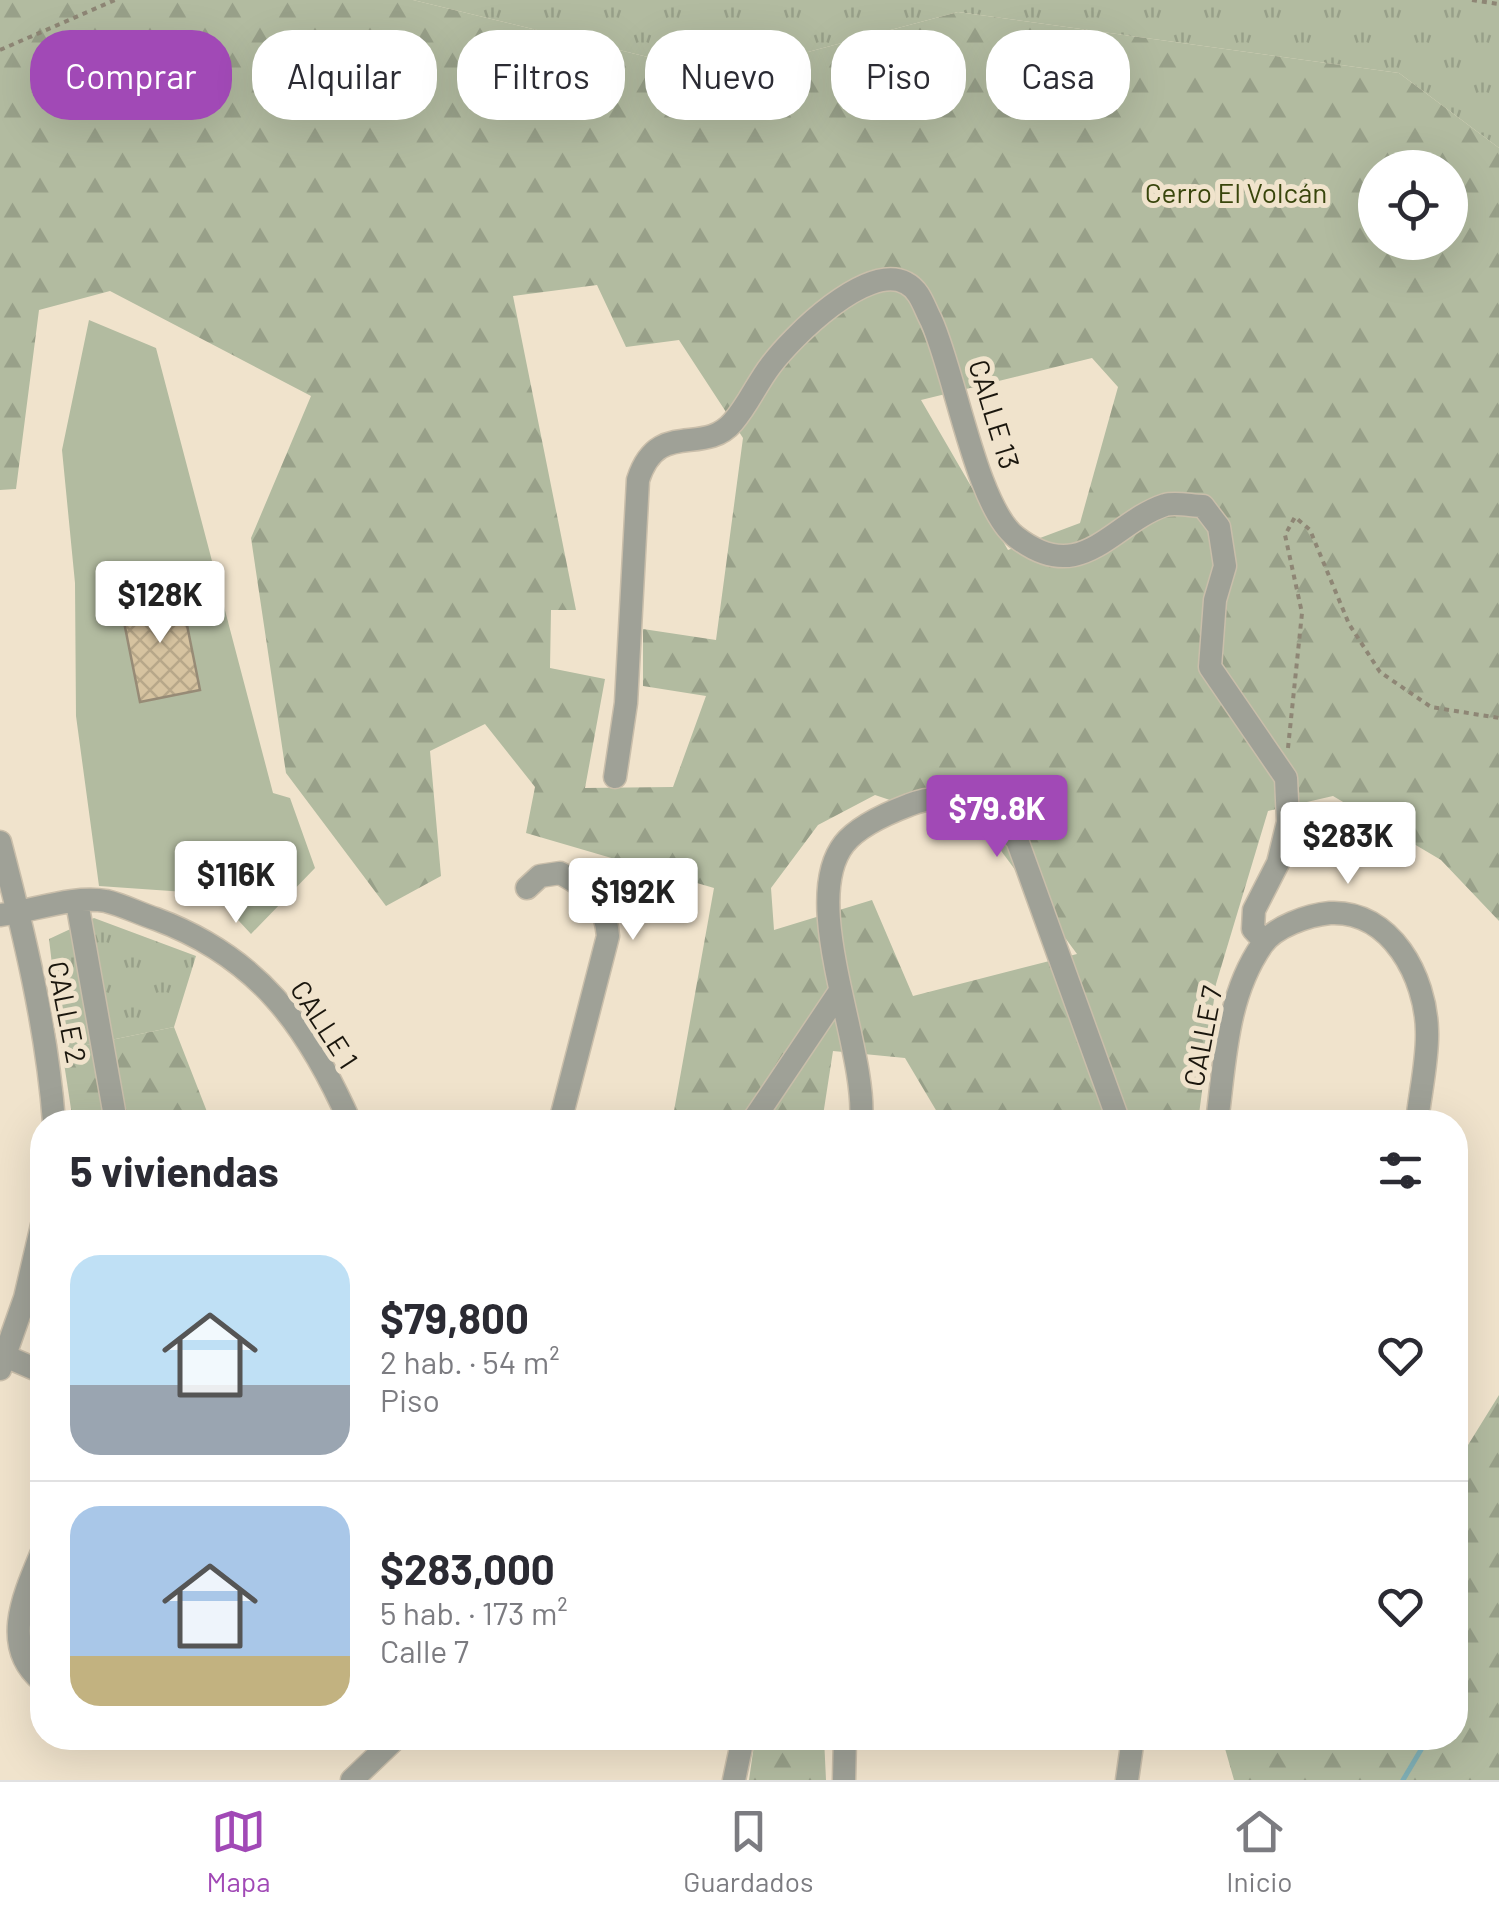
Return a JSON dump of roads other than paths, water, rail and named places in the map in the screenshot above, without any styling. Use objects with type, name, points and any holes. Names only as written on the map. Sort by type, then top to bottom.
[{"type":"street","name":"CALLE 13","points":[[614,777],[626,703],[638,480],[644,460],[666,442],[708,436],[732,424],[772,364],[811,321],[854,291],[889,278],[906,282],[918,293],[951,368],[986,492],[1016,537],[1047,553],[1081,554],[1102,546],[1122,528],[1168,504],[1203,506],[1219,527],[1224,566],[1208,648],[1210,666],[1286,778],[1288,822],[1278,864],[1254,910],[1253,929],[1264,941]]},
{"type":"street","points":[[860,1110],[858,1070],[840,991],[828,878],[844,844],[884,815],[925,798],[952,799],[990,812],[1018,840],[1115,1110]]},
{"type":"street","name":"CALLE 2","points":[[0,842],[9,914],[51,1110]]},
{"type":"street","points":[[527,888],[540,876],[560,873],[596,896],[606,912],[608,936],[563,1110]]},
{"type":"street","name":"CALLE 1","points":[[9,914],[106,901],[190,932],[229,952],[299,1028],[343,1110]]},
{"type":"street","points":[[77,902],[114,1110]]},
{"type":"street","points":[[1264,941],[1302,918],[1345,913],[1388,935],[1412,969],[1424,1007],[1428,1032],[1418,1110]]},
{"type":"street","name":"CALLE 7","points":[[1219,1110],[1233,1003],[1264,941]]},
{"type":"street","points":[[760,1110],[840,991]]},
{"type":"street","points":[[30,1267],[3,1363],[30,1369]]},
{"type":"street","points":[[30,1583],[16,1620],[16,1644],[30,1669]]},
{"type":"street","points":[[352,1780],[383,1750]]},
{"type":"street","points":[[734,1780],[740,1750]]},
{"type":"street","points":[[844,1780],[845,1750]]},
{"type":"street","points":[[1127,1780],[1131,1750]]},
{"type":"waterway","points":[[1403,1780],[1421,1750]]},
{"type":"park label","name":"Cerro El Volcán","points":[[1236,192]]}]
